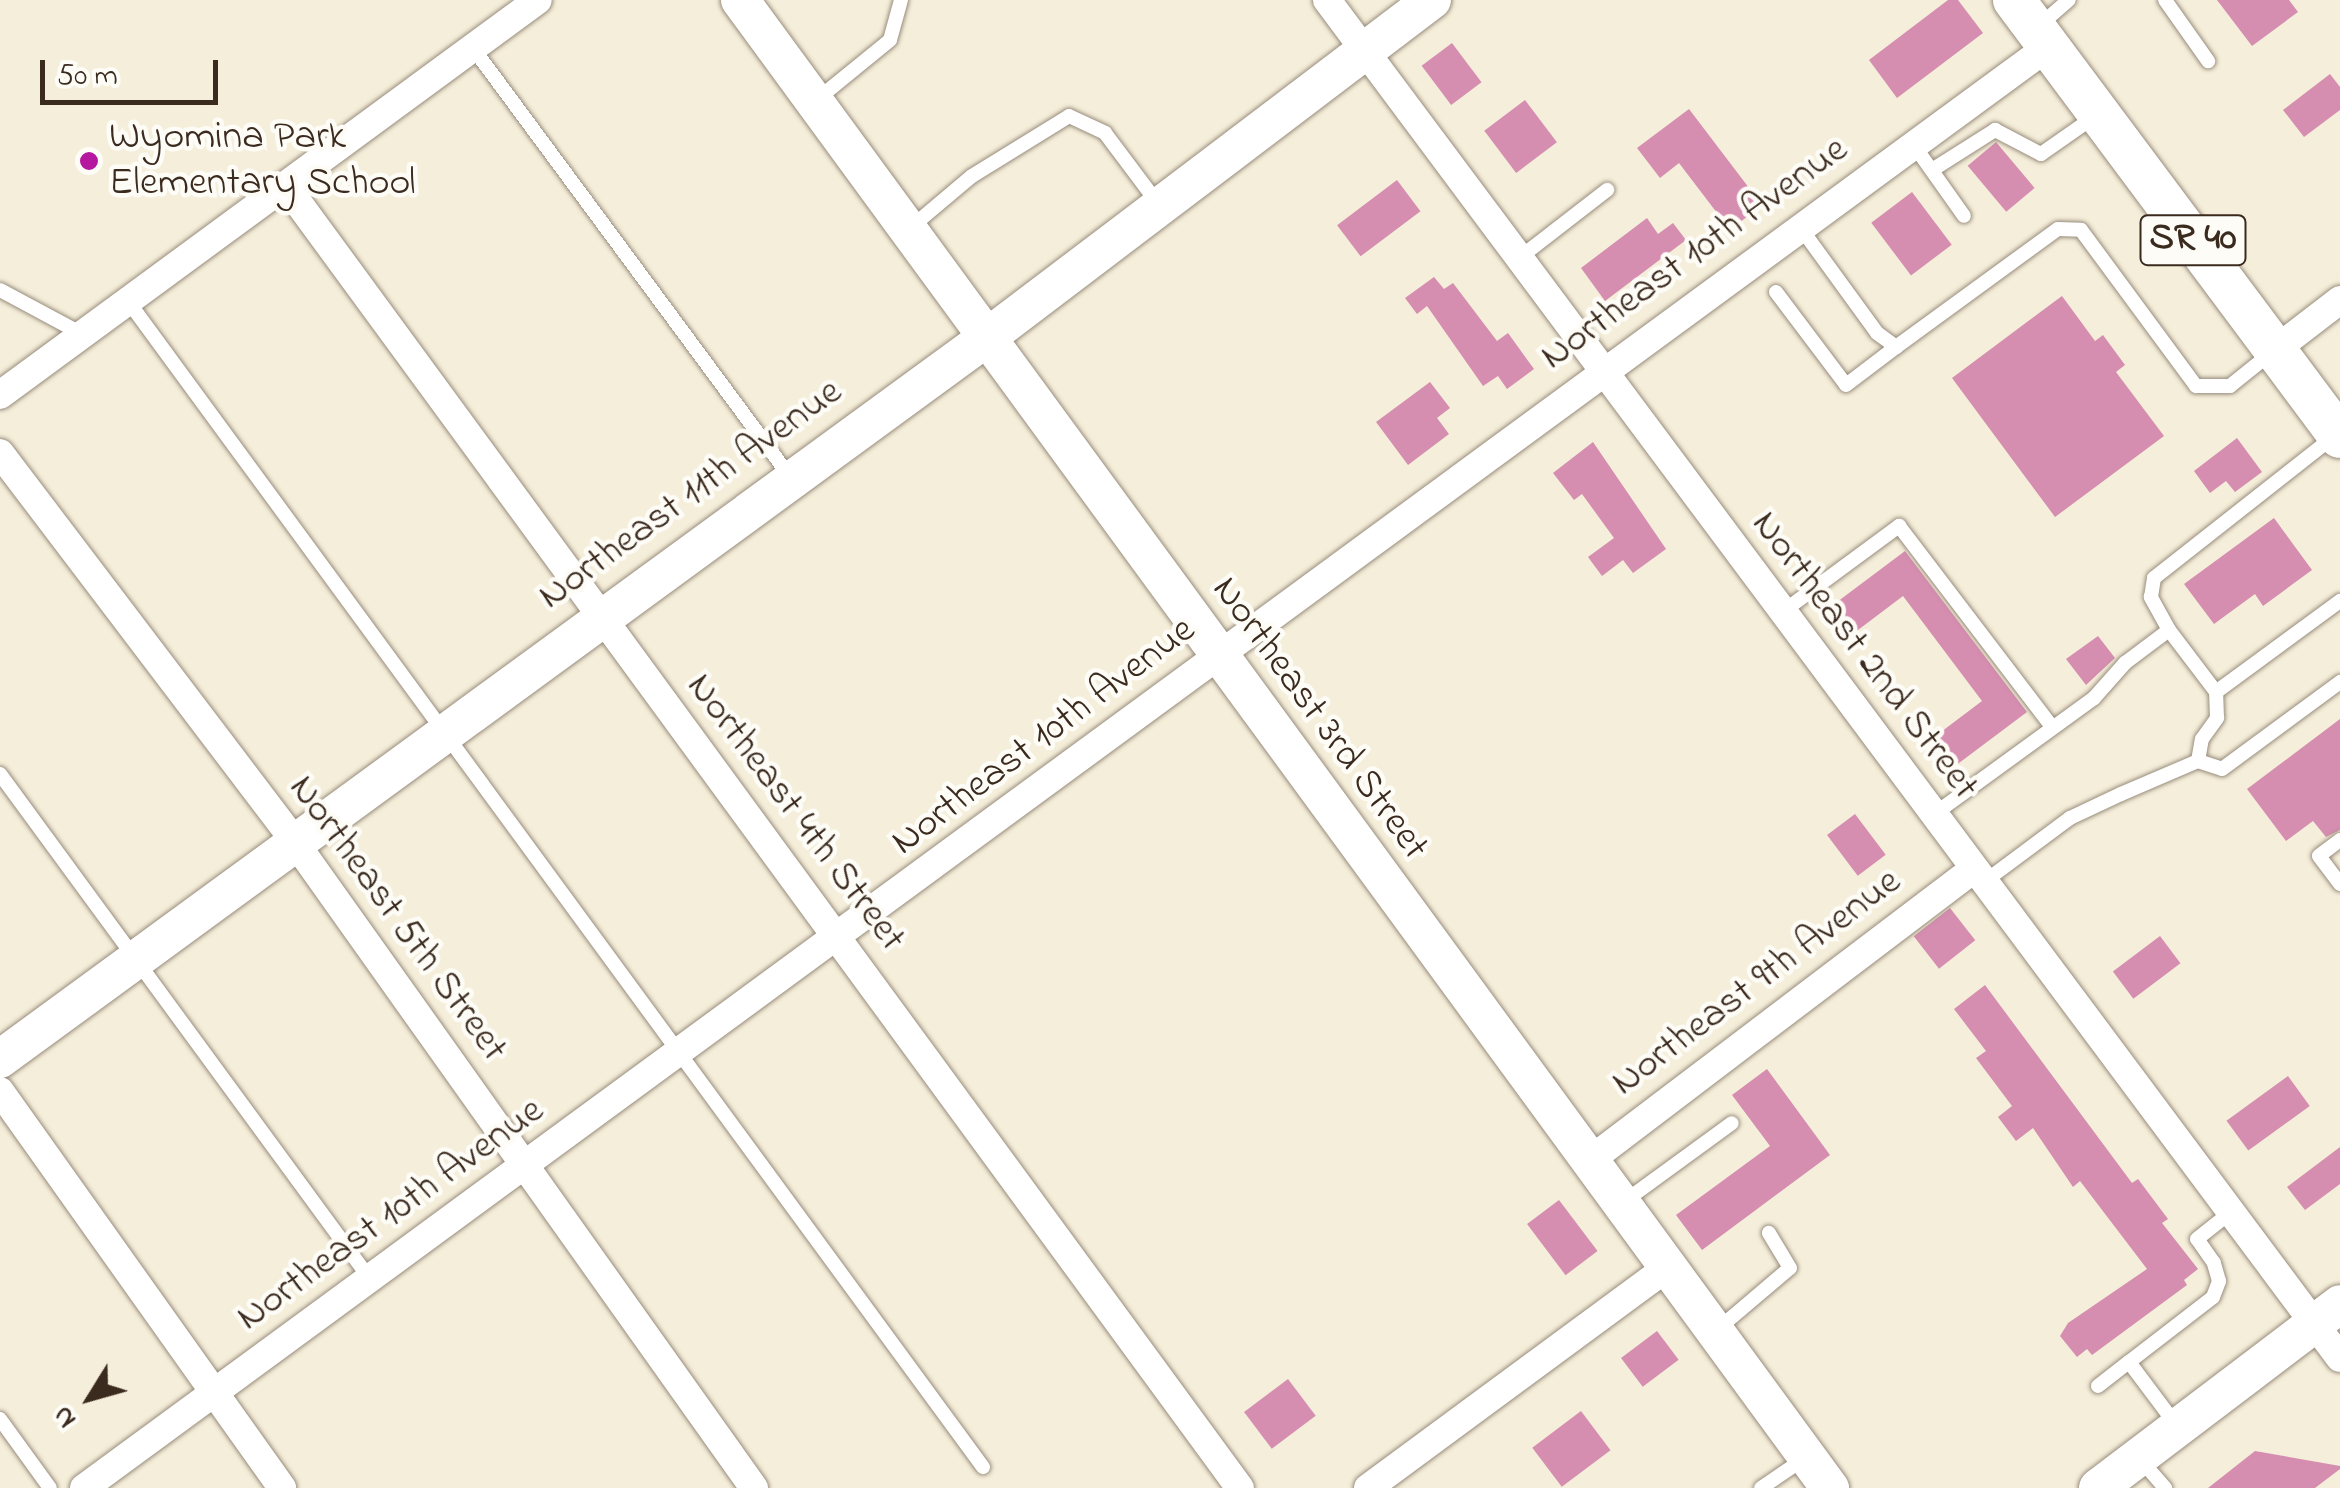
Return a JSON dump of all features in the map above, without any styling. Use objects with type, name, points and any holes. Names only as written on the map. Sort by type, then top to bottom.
[{"type":"main road","name":"SR 40","points":[[2033,25],[2330,418]]},
{"type":"street","points":[[0,395],[538,0]]},
{"type":"street","name":"Northeast 3rd Street","points":[[740,0],[985,340],[1830,1488]]},
{"type":"street","name":"Northeast 2nd Street","points":[[1326,0],[1600,372],[2231,1212],[2327,1314],[2340,1358]]},
{"type":"street","name":"Northeast 11th Avenue","points":[[0,1059],[599,617],[985,340],[1432,0]]},
{"type":"street","name":"Northeast 10th Avenue","points":[[84,1488],[839,940],[1600,372],[1914,144],[2033,25]]},
{"type":"street","name":"Northeast 4th Street","points":[[286,186],[1240,1488]]},
{"type":"street","points":[[2275,350],[2340,300]]},
{"type":"street","name":"Northeast 5th Street","points":[[0,453],[294,841],[754,1488]]},
{"type":"street","name":"Northeast 9th Avenue","points":[[1589,1162],[1978,876]]},
{"type":"street","points":[[0,1090],[282,1488]]},
{"type":"street","points":[[1368,1488],[1666,1268]]},
{"type":"street","points":[[2098,1488],[2327,1314]]},
{"type":"lane","points":[[814,102],[890,40],[901,0]]},
{"type":"lane","points":[[2033,25],[2069,0]]},
{"type":"lane","points":[[2166,0],[2208,61]]},
{"type":"lane","points":[[473,48],[792,479]]},
{"type":"lane","points":[[1932,170],[1994,130],[2041,154],[2099,114]]},
{"type":"lane","points":[[906,231],[972,176],[1069,116],[1106,133],[1160,206]]},
{"type":"lane","points":[[1914,144],[1964,216]]},
{"type":"lane","points":[[1518,259],[1607,190]]},
{"type":"lane","points":[[1800,227],[1877,334],[1896,347]]},
{"type":"lane","points":[[1776,292],[1846,385],[2058,229],[2081,230],[2196,386],[2230,386],[2275,350]]},
{"type":"lane","points":[[0,290],[83,334]]},
{"type":"lane","points":[[0,310],[14,300]]},
{"type":"lane","points":[[128,301],[982,1468]]},
{"type":"lane","points":[[2198,761],[2202,739],[2217,718],[2216,692],[2169,630],[2151,597],[2154,578],[2330,418]]},
{"type":"lane","points":[[1782,613],[1899,526],[2052,727]]},
{"type":"lane","points":[[2216,692],[2340,600]]},
{"type":"lane","points":[[1933,815],[2052,727],[2169,630]]},
{"type":"lane","points":[[1978,876],[2070,818],[2198,761],[2222,769],[2340,682]]},
{"type":"lane","points":[[0,774],[132,961],[370,1279]]},
{"type":"lane","points":[[2340,840],[2319,856],[2340,884]]},
{"type":"lane","points":[[1620,1204],[1732,1123]]},
{"type":"lane","points":[[2098,1386],[2212,1297],[2219,1281],[2214,1263],[2197,1240],[2231,1212]]},
{"type":"lane","points":[[1714,1333],[1790,1268],[1770,1233]]},
{"type":"lane","points":[[2129,1362],[2178,1427]]},
{"type":"lane","points":[[0,1419],[50,1488]]},
{"type":"lane","points":[[1761,1488],[1806,1457]]},
{"type":"lane","points":[[2138,1458],[2165,1488]]},
{"type":"building","points":[[1948,0],[1958,0],[1983,33],[1897,98],[1869,60]]},
{"type":"building","points":[[2217,0],[2289,0],[2298,12],[2252,46]]},
{"type":"building","points":[[1452,43],[1481,82],[1451,105],[1422,66]]},
{"type":"building","points":[[2330,74],[2340,87],[2340,110],[2304,137],[2283,110]]},
{"type":"building","points":[[1525,100],[1557,142],[1516,173],[1484,131]]},
{"type":"building","points":[[1689,109],[1762,205],[1730,230],[1679,163],[1660,178],[1637,148]]},
{"type":"building","points":[[1996,142],[2035,188],[2006,212],[1968,166]]},
{"type":"building","points":[[1397,180],[1420,211],[1361,256],[1337,225]]},
{"type":"building","points":[[1912,192],[1952,245],[1911,275],[1871,223]]},
{"type":"building","points":[[1647,218],[1658,234],[1673,223],[1686,240],[1605,301],[1581,268]]},
{"type":"building","points":[[1434,277],[1444,289],[1453,283],[1497,341],[1508,333],[1534,369],[1507,389],[1498,376],[1483,386],[1427,306],[1417,314],[1405,298]]},
{"type":"building","points":[[2062,296],[2095,341],[2103,335],[2125,365],[2116,372],[2164,436],[2055,517],[1952,378]]},
{"type":"building","points":[[1430,382],[1450,408],[1437,418],[1449,434],[1408,465],[1376,422]]},
{"type":"building","points":[[2237,438],[2262,472],[2235,492],[2226,481],[2210,493],[2194,471]]},
{"type":"building","points":[[1593,442],[1666,549],[1633,573],[1623,560],[1602,576],[1588,557],[1614,538],[1582,494],[1574,500],[1553,473]]},
{"type":"building","points":[[2274,518],[2312,570],[2263,606],[2255,594],[2214,624],[2184,584]]},
{"type":"building","points":[[1905,551],[2027,712],[1955,766],[1933,738],[1982,701],[1903,596],[1854,633],[1833,605]]},
{"type":"building","points":[[2098,636],[2115,658],[2086,685],[2066,659]]},
{"type":"building","points":[[2340,719],[2340,830],[2326,837],[2313,821],[2286,841],[2247,789]]},
{"type":"building","points":[[1855,814],[1886,855],[1858,876],[1827,835]]},
{"type":"building","points":[[1950,908],[1975,940],[1939,969],[1914,936]]},
{"type":"building","points":[[2160,936],[2180,963],[2133,999],[2113,972]]},
{"type":"building","points":[[1985,985],[2132,1183],[2138,1179],[2168,1219],[2162,1223],[2198,1269],[2184,1280],[2187,1285],[2092,1355],[2087,1349],[2077,1357],[2060,1336],[2068,1323],[2147,1269],[2080,1181],[2073,1187],[2033,1128],[2016,1141],[1998,1117],[2012,1106],[1976,1058],[1986,1051],[1954,1009]]},
{"type":"building","points":[[1767,1069],[1830,1155],[1702,1250],[1676,1215],[1770,1146],[1732,1095]]},
{"type":"building","points":[[2288,1076],[2310,1106],[2248,1151],[2227,1121]]},
{"type":"building","points":[[2340,1147],[2340,1184],[2305,1210],[2287,1187]]},
{"type":"building","points":[[1559,1200],[1598,1251],[1566,1275],[1527,1224]]},
{"type":"building","points":[[1657,1331],[1679,1360],[1643,1387],[1621,1358]]},
{"type":"building","points":[[1288,1379],[1316,1416],[1272,1449],[1244,1412]]},
{"type":"building","points":[[1581,1411],[1610,1450],[1562,1487],[1532,1448]]},
{"type":"building","points":[[2255,1451],[2340,1469],[2315,1488],[2208,1488]]},
{"type":"place","name":"Wyomina Park Elementary School","points":[[89,161]]}]
